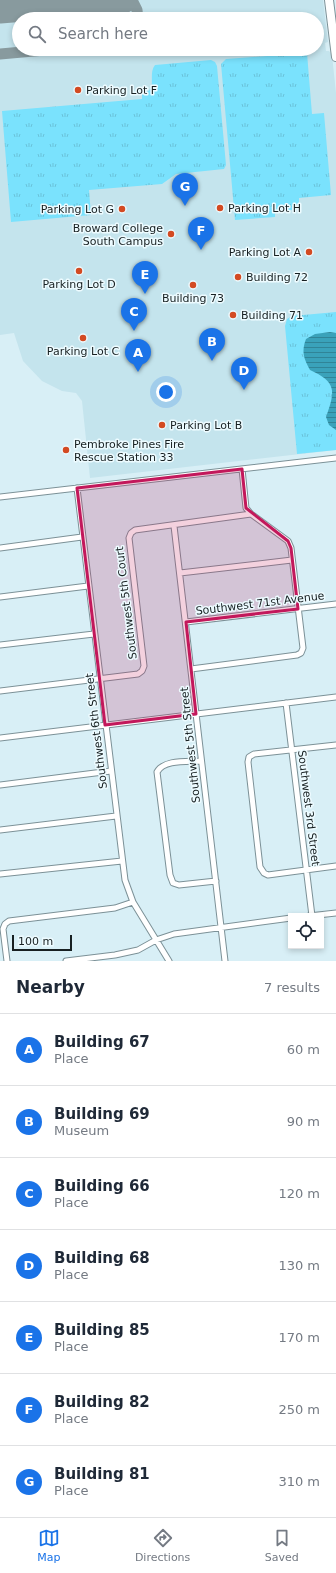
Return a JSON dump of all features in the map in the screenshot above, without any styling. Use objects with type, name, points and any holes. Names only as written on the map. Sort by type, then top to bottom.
[{"type":"highway","points":[[329,0],[336,57]]},
{"type":"street","points":[[0,497],[336,458]]},
{"type":"street","points":[[191,669],[297,655],[301,653],[303,648],[291,548],[288,541],[250,514],[246,508],[242,469]]},
{"type":"street","name":"Southwest 6th Street","points":[[77,488],[125,880],[132,902],[168,961]]},
{"type":"street","points":[[174,526],[250,514]]},
{"type":"street","name":"Southwest 5th Court","points":[[100,679],[138,674],[142,671],[144,666],[129,538],[131,533],[135,530],[174,526]]},
{"type":"street","name":"Southwest 5th Street","points":[[174,526],[225,961]]},
{"type":"street","points":[[0,548],[82,537]]},
{"type":"street","points":[[180,573],[292,560]]},
{"type":"street","points":[[0,597],[88,586]]},
{"type":"street","name":"Southwest 71st Avenue","points":[[186,622],[336,604]]},
{"type":"street","points":[[0,645],[94,634]]},
{"type":"street","points":[[0,691],[100,679]]},
{"type":"street","points":[[0,738],[336,697]]},
{"type":"street","name":"Southwest 3rd Street","points":[[286,703],[312,913]]},
{"type":"street","points":[[336,745],[254,754],[249,757],[248,762],[260,867],[264,873],[268,875],[336,866]]},
{"type":"street","points":[[201,761],[165,764],[160,767],[157,772],[170,875],[173,883],[179,885],[216,881]]},
{"type":"street","points":[[0,785],[111,771]]},
{"type":"street","points":[[0,830],[116,816]]},
{"type":"street","points":[[0,874],[122,861]]},
{"type":"street","points":[[7,961],[3,929],[5,924],[9,921],[115,908],[132,902]]},
{"type":"street","points":[[324,914],[336,913]]},
{"type":"street","points":[[66,961],[115,955],[138,950],[156,940],[174,934],[288,918]]},
{"type":"street","points":[[115,955],[118,961]]},
{"type":"highlighted area","points":[[242,469],[246,508],[288,541],[291,548],[298,609],[186,622],[196,714],[105,725],[77,488]]},
{"type":"shaded area","name":"Broward College South Campus","points":[[0,0],[323,0],[328,42],[325,43],[326,51],[329,51],[332,55],[336,93],[336,450],[90,478],[82,401],[76,393],[62,391],[42,381],[23,361],[14,333],[0,335]]},
{"type":"shaded area","points":[[330,332],[336,333],[336,430],[329,425],[326,417],[331,400],[332,388],[329,383],[319,374],[310,370],[303,352],[306,339],[315,334]]},
{"type":"green space","points":[[266,56],[307,56],[312,114],[324,113],[331,195],[299,198],[299,204],[292,205],[292,210],[275,210],[275,217],[235,220],[221,64],[226,59]]},
{"type":"green space","points":[[211,60],[215,62],[217,66],[226,165],[224,169],[176,174],[162,184],[89,190],[91,215],[11,222],[2,111],[142,99],[142,94],[150,89],[152,73],[155,65]]},
{"type":"green space","points":[[336,312],[336,450],[297,454],[285,326],[287,319],[292,316]]},
{"type":"taxiway","points":[[132,0],[137,12]]},
{"type":"taxiway","points":[[0,54],[12,53]]},
{"type":"runway","points":[[0,10],[123,0]]},
{"type":"place","name":"Parking Lot F","points":[[78,90]]},
{"type":"place","name":"Building 81","points":[[185,206]]},
{"type":"place","name":"Parking Lot H","points":[[220,208]]},
{"type":"place","name":"Parking Lot G","points":[[122,209]]},
{"type":"place","name":"Broward College South Campus","points":[[171,234]]},
{"type":"place","name":"Building 82","points":[[201,250]]},
{"type":"place","name":"Parking Lot A","points":[[309,252]]},
{"type":"place","name":"Parking Lot D","points":[[79,271]]},
{"type":"place","name":"Building 72","points":[[238,277]]},
{"type":"place","name":"Building 73","points":[[193,285]]},
{"type":"place","name":"Building 85","points":[[145,294]]},
{"type":"place","name":"Building 71","points":[[233,315]]},
{"type":"place","name":"Building 66","points":[[134,331]]},
{"type":"place","name":"Parking Lot C","points":[[83,338]]},
{"type":"place","name":"Building 69","points":[[212,361]]},
{"type":"place","name":"Building 67","points":[[138,372]]},
{"type":"place","name":"Building 68","points":[[244,390]]},
{"type":"place","name":"Parking Lot B","points":[[162,425]]},
{"type":"place","name":"Pembroke Pines Fire Rescue Station 33","points":[[66,450]]}]
